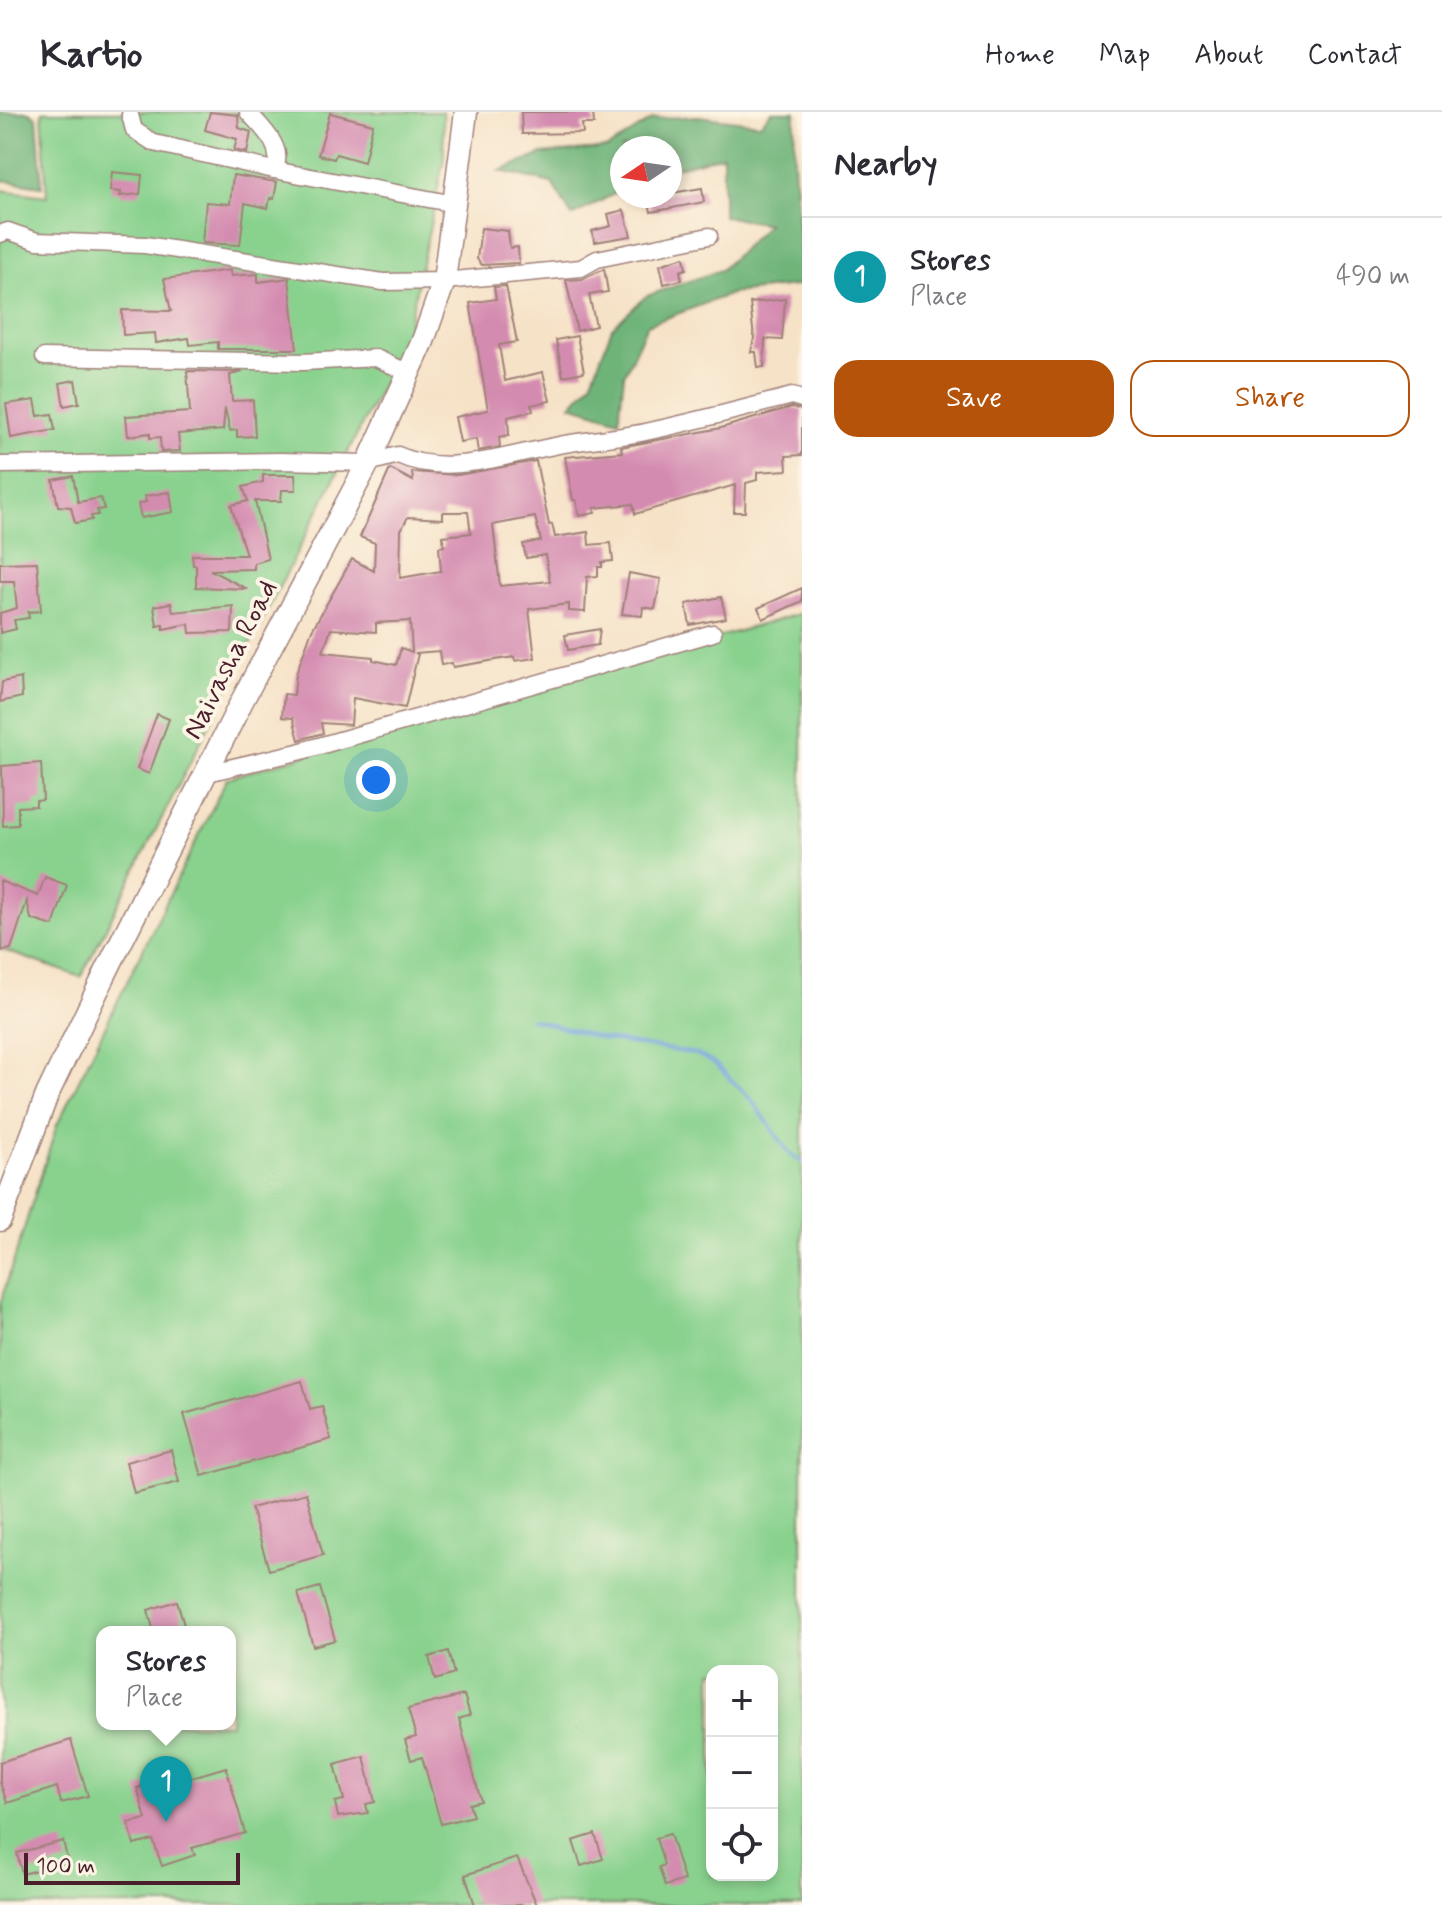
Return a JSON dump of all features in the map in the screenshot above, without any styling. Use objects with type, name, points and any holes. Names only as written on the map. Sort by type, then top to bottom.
[{"type":"main road","name":"Naivasha Road","points":[[0,1220],[47,1095],[207,773],[368,463],[409,373],[444,281],[466,112]]},
{"type":"street","points":[[248,112],[265,129],[277,153],[274,170]]},
{"type":"street","points":[[130,115],[134,130],[154,143],[274,170],[455,204]]},
{"type":"street","points":[[0,234],[8,231],[37,241],[145,245],[383,282],[444,281],[581,268],[597,259],[709,236]]},
{"type":"street","points":[[44,357],[303,362],[376,358],[409,373]]},
{"type":"street","points":[[0,465],[280,461],[368,463],[398,455],[410,461],[439,464],[489,460],[647,432],[792,396],[802,399]]},
{"type":"street","points":[[207,773],[298,752],[713,633]]},
{"type":"green space","points":[[0,112],[29,112],[37,118],[42,186],[0,180]]},
{"type":"green space","points":[[42,112],[443,112],[444,159],[406,338],[81,977],[0,949],[0,190],[47,196]]},
{"type":"green space","points":[[772,112],[795,112],[794,162],[802,285],[733,293],[647,325],[624,375],[619,420],[571,405],[591,383],[612,328],[646,296],[721,270],[768,224],[723,216],[723,155],[682,166],[682,136],[627,136],[653,119],[698,116],[760,124]]},
{"type":"green space","points":[[608,148],[610,196],[572,216],[552,183],[500,171],[542,154]]},
{"type":"green space","points":[[802,613],[802,1905],[0,1905],[0,1304],[57,1125],[227,778]]},
{"type":"building","points":[[210,112],[238,115],[239,128],[251,132],[247,153],[234,150],[237,139],[205,130]]},
{"type":"building","points":[[521,112],[593,112],[594,124],[582,124],[583,133],[522,134]]},
{"type":"building","points":[[330,113],[373,124],[364,162],[336,154],[334,159],[318,155]]},
{"type":"building","points":[[112,172],[142,175],[140,194],[120,196],[121,192],[110,191]]},
{"type":"building","points":[[233,175],[277,182],[274,199],[270,198],[268,208],[245,203],[240,245],[202,243],[206,202],[230,204]]},
{"type":"building","points":[[702,188],[704,202],[682,206],[682,191]]},
{"type":"building","points":[[650,208],[672,208],[651,212]]},
{"type":"building","points":[[624,210],[631,236],[595,242],[592,231],[611,226],[608,214]]},
{"type":"building","points":[[481,228],[508,231],[510,248],[518,247],[519,263],[482,265],[477,259]]},
{"type":"building","points":[[684,257],[686,269],[680,271],[682,280],[664,284],[660,265]]},
{"type":"building","points":[[604,269],[608,292],[589,295],[596,326],[577,331],[566,280],[583,279]]},
{"type":"building","points":[[230,270],[231,276],[258,274],[258,282],[289,278],[297,349],[218,349],[218,342],[190,345],[189,338],[156,343],[155,333],[123,335],[122,310],[171,311],[164,279]]},
{"type":"building","points":[[506,286],[517,342],[499,345],[505,381],[543,372],[550,401],[531,405],[533,411],[508,417],[509,435],[499,437],[500,447],[478,451],[476,439],[460,442],[455,417],[488,410],[470,303],[496,299],[494,287]]},
{"type":"building","points":[[785,299],[782,340],[765,339],[764,367],[758,368],[756,352],[751,352],[754,338],[750,303]]},
{"type":"building","points":[[577,336],[584,372],[563,376],[556,340]]},
{"type":"building","points":[[187,371],[243,372],[230,375],[232,401],[253,400],[255,436],[237,437],[237,430],[230,431],[225,408],[223,430],[178,434],[180,451],[161,452],[160,437],[150,438],[150,433],[128,436],[126,416],[190,412]]},
{"type":"building","points":[[75,380],[79,403],[64,406],[60,383]]},
{"type":"building","points":[[35,400],[38,416],[52,414],[55,430],[11,438],[6,404]]},
{"type":"building","points":[[792,407],[802,410],[802,455],[786,456],[787,470],[757,472],[757,480],[746,483],[745,512],[734,512],[735,485],[635,514],[633,504],[594,508],[595,513],[579,516],[565,457],[622,452],[621,447],[721,428]]},
{"type":"building","points":[[536,461],[549,525],[552,524],[555,537],[588,532],[589,545],[611,543],[613,561],[602,562],[602,567],[598,567],[598,576],[587,577],[585,612],[569,611],[569,604],[529,609],[535,658],[515,661],[514,657],[453,667],[452,663],[441,665],[439,651],[415,653],[418,654],[405,708],[353,698],[351,725],[321,723],[323,733],[299,740],[293,718],[282,717],[284,694],[294,695],[296,674],[312,630],[352,559],[374,571],[375,543],[360,537],[390,469],[413,481],[412,472],[458,475]],"holes":[[[443,512],[468,512],[471,533],[443,536],[444,546],[439,547],[441,571],[400,578],[401,530],[408,517],[443,519]],[[535,517],[541,541],[523,544],[526,558],[545,555],[550,581],[500,586],[493,525]],[[410,621],[412,652],[401,648],[396,665],[373,660],[373,657],[323,652],[331,629],[376,632],[376,623]]]},
{"type":"building","points":[[263,475],[295,475],[296,490],[282,490],[281,501],[255,501],[268,559],[254,563],[254,569],[210,570],[247,589],[196,587],[196,565],[193,565],[192,555],[246,555],[231,505],[248,501],[243,487],[263,482]]},
{"type":"building","points":[[73,476],[78,502],[101,498],[104,509],[97,510],[98,515],[91,516],[92,520],[75,523],[71,507],[58,506],[53,480]]},
{"type":"building","points":[[170,492],[173,512],[141,518],[138,504],[146,502],[145,496]]},
{"type":"building","points":[[37,562],[41,611],[28,612],[29,618],[14,620],[16,629],[0,633],[0,613],[17,608],[14,581],[0,581],[0,563]]},
{"type":"building","points":[[629,573],[661,579],[655,609],[643,607],[642,616],[622,614]]},
{"type":"building","points":[[802,588],[802,601],[763,619],[758,608]]},
{"type":"building","points":[[721,597],[726,618],[690,625],[686,604]]},
{"type":"building","points":[[171,603],[173,612],[233,606],[232,632],[190,633],[189,624],[163,629],[163,625],[157,626],[154,606]]},
{"type":"building","points":[[600,629],[598,645],[568,650],[565,635]]},
{"type":"building","points":[[21,678],[22,697],[0,702],[2,682]]},
{"type":"building","points":[[157,714],[169,719],[149,774],[137,769]]},
{"type":"building","points":[[41,763],[43,800],[36,801],[36,806],[18,807],[18,825],[3,826],[2,766]]},
{"type":"building","points":[[45,877],[67,885],[53,926],[31,919],[27,901],[11,949],[2,951],[0,881],[38,896]]},
{"type":"building","points":[[302,1381],[310,1409],[322,1406],[331,1439],[202,1476],[184,1414]]},
{"type":"building","points":[[171,1450],[179,1482],[134,1493],[126,1462]]},
{"type":"building","points":[[306,1493],[323,1555],[269,1570],[251,1508]]},
{"type":"building","points":[[320,1587],[335,1640],[313,1646],[298,1593]]},
{"type":"building","points":[[177,1601],[184,1626],[152,1626],[148,1610]]},
{"type":"building","points":[[448,1651],[454,1674],[435,1680],[429,1657]]},
{"type":"building","points":[[464,1695],[470,1715],[459,1719],[481,1801],[469,1804],[473,1816],[441,1824],[422,1757],[411,1760],[405,1740],[416,1737],[408,1709]]},
{"type":"building","points":[[71,1740],[88,1796],[61,1803],[57,1787],[7,1803],[0,1782],[0,1762]]},
{"type":"building","points":[[364,1756],[375,1802],[366,1804],[368,1813],[338,1817],[335,1802],[344,1800],[335,1764]]},
{"type":"building","points":[[226,1767],[245,1833],[192,1848],[195,1855],[162,1866],[153,1840],[134,1845],[128,1823],[146,1819],[137,1788],[170,1777],[172,1783]]},
{"type":"building","points":[[595,1834],[603,1859],[581,1866],[573,1841]]},
{"type":"building","points":[[670,1834],[684,1880],[665,1886],[659,1867],[664,1865],[656,1838]]},
{"type":"building","points":[[63,1841],[68,1862],[22,1874],[17,1853]]},
{"type":"building","points":[[517,1858],[537,1905],[475,1905],[465,1875]]},
{"type":"waterway","points":[[531,1019],[604,1039],[696,1054],[714,1063],[751,1099],[790,1154],[802,1162]]},
{"type":"place","name":"Stores","points":[[166,1822]]}]
